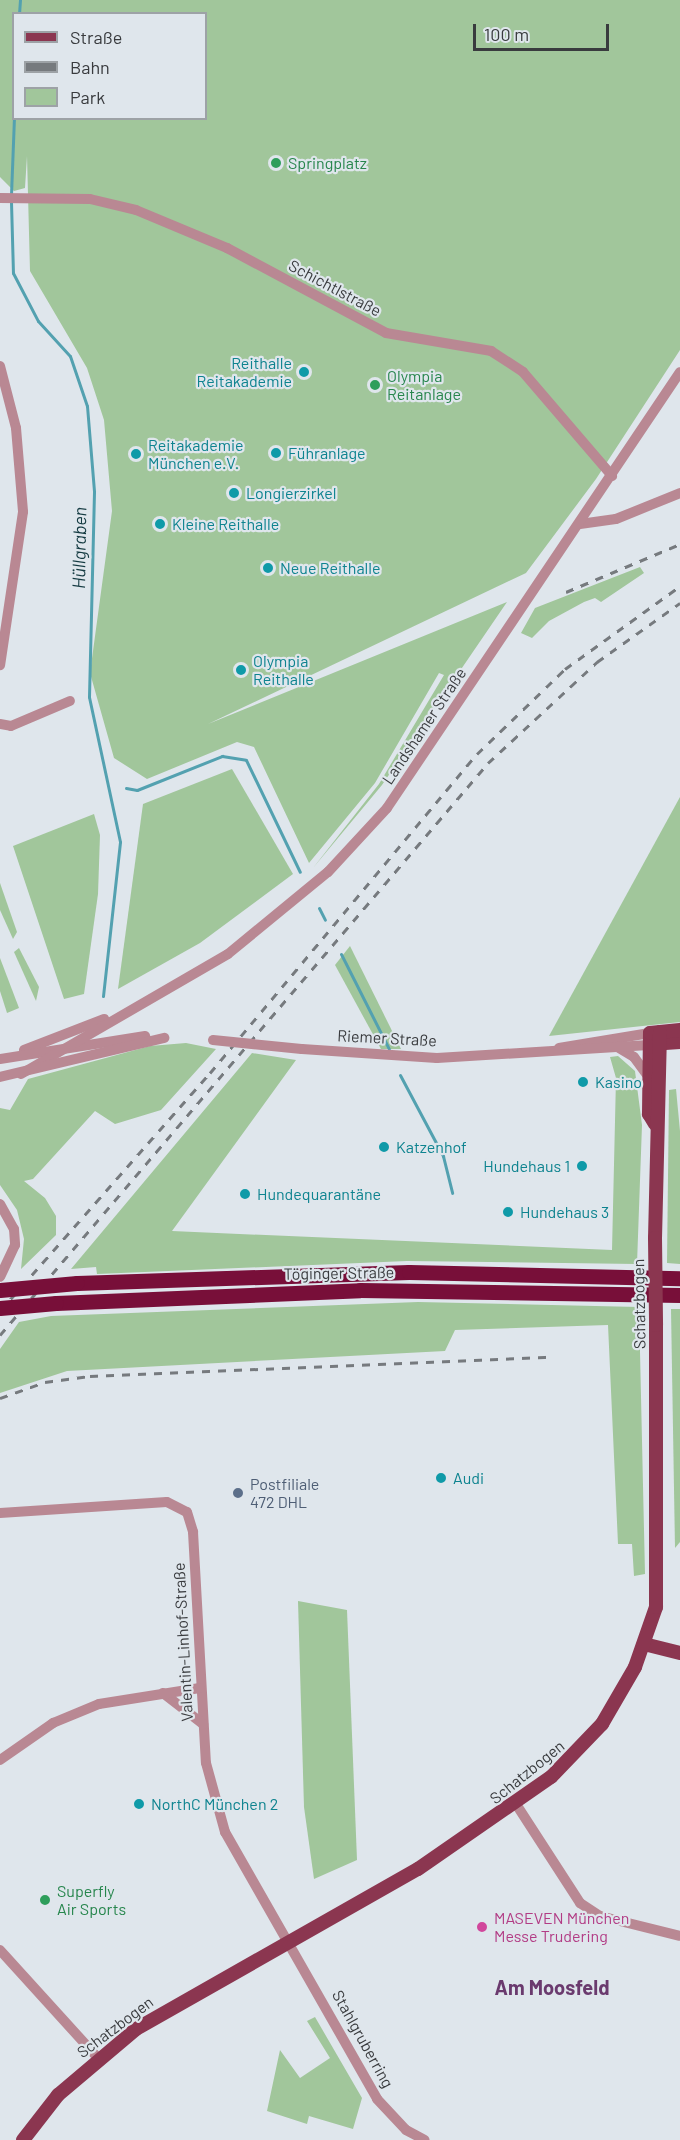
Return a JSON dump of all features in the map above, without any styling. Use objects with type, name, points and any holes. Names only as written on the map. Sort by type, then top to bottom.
[{"type":"highway","name":"Töginger Straße","points":[[0,1290],[77,1283],[409,1272],[680,1278]]},
{"type":"highway","name":"Töginger Straße","points":[[0,1308],[56,1303],[360,1290],[680,1295]]},
{"type":"main road","name":"Riemer Straße","points":[[654,1038],[680,1030]]},
{"type":"main road","name":"Riemer Straße","points":[[654,1038],[680,1042]]},
{"type":"main road","name":"Schatzbogen","points":[[654,1038],[648,1076],[649,1114],[655,1124]]},
{"type":"main road","name":"Schatzbogen","points":[[23,2140],[58,2095],[98,2058],[170,2007],[418,1869],[516,1804],[589,1740],[625,1688],[644,1644],[658,1581],[655,1124],[660,1113],[654,1038]]},
{"type":"main road","points":[[644,1644],[680,1653]]},
{"type":"street","name":"Schichtlstraße","points":[[4,198],[90,199],[136,210],[227,248],[386,333],[409,340],[469,345],[509,360],[612,476]]},
{"type":"street","points":[[0,366],[16,428],[23,512],[0,665]]},
{"type":"street","name":"Landshamer Straße","points":[[21,1074],[114,1017],[228,954],[328,872],[387,808],[680,372]]},
{"type":"street","points":[[580,524],[616,519],[680,493]]},
{"type":"street","points":[[0,724],[11,726],[70,700]]},
{"type":"street","name":"Landshamer Straße","points":[[4,1058],[114,1017]]},
{"type":"street","points":[[0,1077],[21,1074],[164,1038],[133,1036],[4,1058]]},
{"type":"street","name":"Riemer Straße","points":[[559,1048],[615,1048],[654,1038]]},
{"type":"street","name":"Riemer Straße","points":[[213,1040],[302,1049],[437,1058],[654,1038]]},
{"type":"street","points":[[615,1048],[634,1057],[648,1076]]},
{"type":"street","points":[[0,1204],[11,1221],[15,1245],[0,1277]]},
{"type":"street","name":"Valentin-Linhof-Straße","points":[[0,1513],[167,1502],[187,1512],[193,1532],[200,1688],[209,1786],[225,1832],[287,1940]]},
{"type":"street","points":[[0,1760],[78,1711],[160,1692],[200,1688]]},
{"type":"street","points":[[160,1692],[203,1724]]},
{"type":"street","points":[[516,1804],[580,1903],[600,1916],[680,1936]]},
{"type":"street","name":"Stahlgruberring","points":[[287,1940],[377,2099],[406,2130],[425,2140]]},
{"type":"street","points":[[0,1950],[98,2058]]},
{"type":"green space","name":"Olympia Reitanlage","points":[[0,0],[680,0],[680,350],[596,479],[526,573],[208,724],[507,602],[382,785],[313,868],[379,784],[444,675],[439,673],[375,783],[309,863],[254,747],[237,742],[147,779],[114,758],[90,673],[112,511],[104,420],[87,368],[30,271],[27,156],[25,188],[14,191],[0,177]]},
{"type":"green space","points":[[640,567],[644,573],[601,602],[595,598],[584,602],[549,621],[532,638],[521,633],[535,608]]},
{"type":"green space","points":[[232,769],[293,874],[200,943],[118,989],[143,804]]},
{"type":"green space","points":[[680,797],[680,1022],[549,1036]]},
{"type":"green space","points":[[94,814],[100,835],[98,894],[84,994],[64,999],[13,846]]},
{"type":"green space","points":[[0,883],[17,932],[13,939],[0,910]]},
{"type":"green space","points":[[350,946],[401,1049],[381,1049],[335,965]]},
{"type":"green space","points":[[19,948],[39,987],[36,1001],[14,952]]},
{"type":"green space","points":[[0,958],[19,1008],[7,1013],[0,991]]},
{"type":"green space","points":[[186,1043],[216,1049],[161,1110],[115,1124],[95,1111],[33,1179],[24,1181],[45,1198],[56,1216],[56,1235],[21,1269],[24,1239],[17,1210],[0,1185],[0,1108],[10,1110],[28,1079],[150,1046]]},
{"type":"green space","points":[[252,1053],[296,1060],[172,1231],[612,1250],[616,1078],[610,1057],[618,1056],[635,1071],[642,1125],[637,1264],[407,1261],[97,1274],[96,1267],[71,1269]]},
{"type":"green space","points":[[676,1089],[680,1131],[680,1264],[667,1263],[669,1090]]},
{"type":"green space","points":[[418,1302],[639,1307],[645,1574],[634,1576],[632,1544],[618,1544],[608,1325],[455,1330],[445,1351],[67,1371],[0,1393],[0,1349],[19,1322],[51,1316]]},
{"type":"green space","points":[[671,1309],[680,1309],[680,1542],[675,1548]]},
{"type":"green space","points":[[298,1601],[347,1610],[357,1860],[314,1879],[304,1807]]},
{"type":"green space","points":[[315,2017],[362,2098],[353,2129],[309,2116],[307,2124],[267,2111],[280,2050],[300,2078],[330,2058],[307,2021]]},
{"type":"waterway","name":"Hüllgraben","points":[[19,12],[20,0]]},
{"type":"waterway","name":"Hüllgraben","points":[[11,195],[14,120]]},
{"type":"waterway","name":"Hüllgraben","points":[[11,202],[13,273],[38,321],[70,356],[87,406],[94,492],[89,697],[120,842],[103,996]]},
{"type":"waterway","points":[[126,788],[137,790],[222,756],[246,760],[300,872]]},
{"type":"waterway","points":[[319,908],[325,920]]},
{"type":"waterway","points":[[341,954],[389,1049]]},
{"type":"waterway","points":[[400,1075],[443,1156],[452,1193]]},
{"type":"railway","points":[[566,592],[680,544]]},
{"type":"railway","points":[[0,1311],[210,1073],[477,754],[565,669],[680,586]]},
{"type":"railway","points":[[0,1335],[488,763],[597,662],[680,603]]},
{"type":"railway","points":[[0,1398],[45,1382],[90,1376],[551,1357]]},
{"type":"place","name":"Springplatz","points":[[276,163]]},
{"type":"place","name":"Reithalle Reitakademie","points":[[304,372]]},
{"type":"place","name":"Olympia Reitanlage","points":[[375,385]]},
{"type":"place","name":"Führanlage","points":[[276,453]]},
{"type":"place","name":"Reitakademie München e.V.","points":[[136,454]]},
{"type":"place","name":"Longierzirkel","points":[[234,493]]},
{"type":"place","name":"Kleine Reithalle","points":[[160,524]]},
{"type":"place","name":"Neue Reithalle","points":[[268,568]]},
{"type":"place","name":"Olympia Reithalle","points":[[241,670]]},
{"type":"place","name":"Kasino","points":[[583,1082]]},
{"type":"place","name":"Katzenhof","points":[[384,1147]]},
{"type":"place","name":"Hundehaus 1","points":[[582,1166]]},
{"type":"place","name":"Hundequarantäne","points":[[245,1194]]},
{"type":"place","name":"Hundehaus 3","points":[[508,1212]]},
{"type":"place","name":"Audi","points":[[441,1478]]},
{"type":"place","name":"Postfiliale 472 DHL","points":[[238,1493]]},
{"type":"place","name":"NorthC München 2","points":[[139,1804]]},
{"type":"place","name":"Superfly Air Sports","points":[[45,1900]]},
{"type":"place","name":"MASEVEN München Messe Trudering","points":[[482,1927]]},
{"type":"district","name":"Am Moosfeld","points":[[552,1987]]}]
